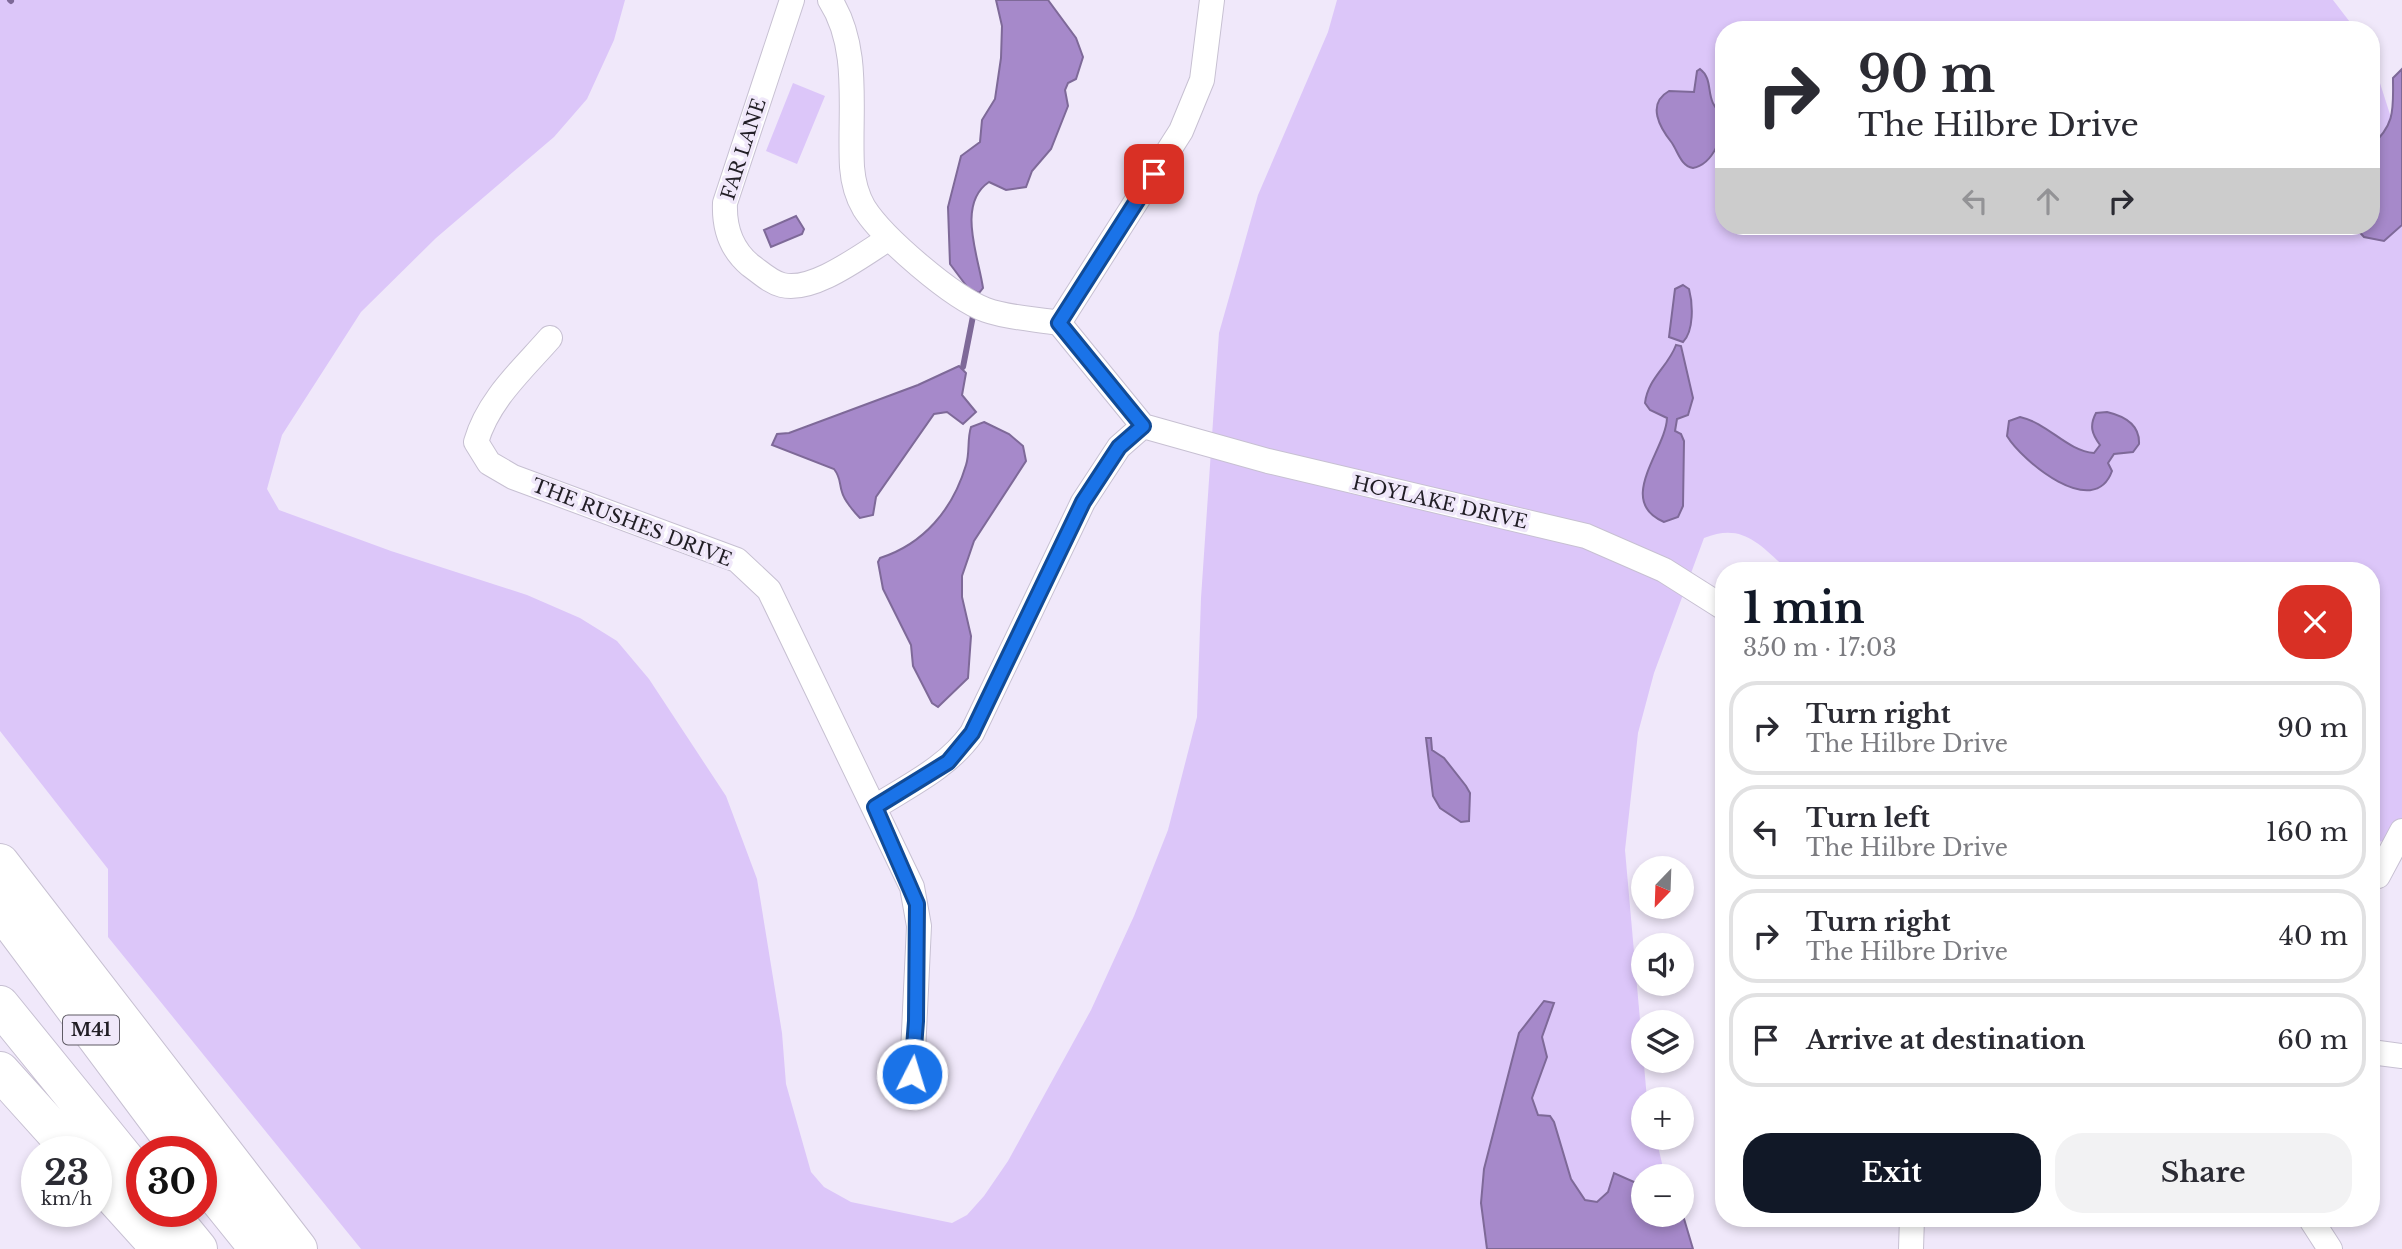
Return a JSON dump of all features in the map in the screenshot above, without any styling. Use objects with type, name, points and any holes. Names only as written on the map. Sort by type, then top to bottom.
[{"type":"highway","points":[[0,863],[298,1249]]},
{"type":"highway","name":"M41","points":[[0,908],[170,1136]]},
{"type":"highway","name":"M41","points":[[0,1005],[126,1160]]},
{"type":"highway","points":[[0,1070],[59,1136]]},
{"type":"highway","points":[[112,1195],[161,1249]]},
{"type":"highway","points":[[217,1197],[259,1249]]},
{"type":"highway","points":[[180,1227],[198,1249]]},
{"type":"street","name":"FAR LANE","points":[[793,0],[725,203],[724,222],[730,238],[746,261],[766,278],[782,285],[802,285],[827,276],[888,239]]},
{"type":"street","points":[[830,0],[841,18],[849,41],[852,171],[863,206],[888,239],[976,306],[1059,323],[1143,426],[1119,447],[1083,502],[967,740],[948,762],[875,807]]},
{"type":"street","points":[[1059,323],[1181,131],[1202,80],[1212,0]]},
{"type":"street","name":"THE RUSHES DRIVE","points":[[550,338],[500,395],[482,421],[476,442],[489,463],[513,477],[737,560],[754,573],[769,590],[875,807],[917,904],[916,1021],[912,1074]]},
{"type":"street","name":"HOYLAKE DRIVE","points":[[1143,426],[1268,461],[1586,536],[1664,570],[1715,602]]},
{"type":"street","points":[[2384,876],[2402,831]]},
{"type":"street","points":[[2380,1053],[2402,1056]]},
{"type":"street","points":[[1911,1249],[1912,1227]]},
{"type":"street","points":[[2316,1227],[2330,1249]]},
{"type":"shaded area","points":[[0,0],[625,0],[614,40],[587,99],[554,137],[436,238],[361,312],[282,435],[267,489],[279,510],[391,551],[527,595],[580,618],[617,641],[649,679],[726,796],[757,879],[782,1033],[786,1084],[811,1172],[824,1187],[851,1202],[952,1223],[967,1215],[1008,1161],[1091,1010],[1134,916],[1168,830],[1197,717],[1201,598],[1219,333],[1258,195],[1328,32],[1337,0],[2333,0],[2349,21],[1715,21],[1715,235],[2380,235],[2380,83],[2402,152],[2402,840],[2380,841],[2380,562],[1780,562],[1759,545],[1740,535],[1718,534],[1704,538],[1654,673],[1638,733],[1625,850],[1632,933],[1631,996],[1638,996],[1639,1010],[1631,1010],[1631,1073],[1645,1073],[1646,1087],[1631,1087],[1631,1150],[1659,1150],[1662,1164],[1631,1164],[1631,1227],[1657,1227],[1682,1249],[361,1249],[108,937],[108,869],[0,731]]},
{"type":"shaded area","points":[[996,0],[1048,0],[1076,38],[1083,57],[1076,79],[1068,83],[1065,90],[1068,106],[1051,149],[1032,171],[1026,187],[1006,190],[989,182],[979,192],[974,204],[972,232],[983,288],[979,293],[968,288],[950,264],[948,207],[961,156],[980,142],[982,120],[995,99],[1002,26]]},
{"type":"shaded area","points":[[1700,69],[1705,74],[1715,106],[1715,149],[1707,161],[1693,168],[1680,158],[1663,130],[1657,109],[1662,96],[1669,91],[1694,92],[1697,71]]},
{"type":"shaded area","points":[[2402,69],[2402,225],[2384,241],[2362,235],[2380,235],[2380,137],[2389,123],[2393,107],[2393,78]]},
{"type":"shaded area","points":[[793,83],[825,96],[797,164],[766,151]]},
{"type":"shaded area","points":[[796,216],[804,229],[802,234],[771,247],[764,230]]},
{"type":"shaded area","points":[[1683,285],[1689,289],[1692,309],[1691,324],[1683,342],[1669,337],[1675,289]]},
{"type":"shaded area","points":[[1676,345],[1681,346],[1693,398],[1688,415],[1677,419],[1675,431],[1681,434],[1684,441],[1683,506],[1678,517],[1664,522],[1650,513],[1644,501],[1643,488],[1665,431],[1667,418],[1650,410],[1645,403],[1650,386]]},
{"type":"shaded area","points":[[959,366],[966,373],[962,395],[976,412],[963,424],[947,412],[934,414],[876,497],[873,515],[860,518],[855,513],[843,495],[834,469],[772,445],[777,434],[789,433],[918,385]]},
{"type":"shaded area","points":[[2107,412],[2130,422],[2137,432],[2139,444],[2133,452],[2114,454],[2108,463],[2112,471],[2103,485],[2090,490],[2058,482],[2027,459],[2007,436],[2009,421],[2020,417],[2040,425],[2075,447],[2094,453],[2100,445],[2092,430],[2094,418],[2096,413]]},
{"type":"shaded area","points":[[984,422],[1009,434],[1023,446],[1026,461],[974,541],[962,576],[962,597],[971,636],[968,678],[938,707],[932,703],[913,666],[911,645],[883,589],[878,562],[880,558],[896,552],[923,534],[945,510],[966,465],[971,427]]},
{"type":"shaded area","points":[[1426,738],[1431,738],[1432,750],[1444,758],[1470,793],[1469,821],[1461,822],[1440,808],[1433,796]]},
{"type":"shaded area","points":[[1544,1001],[1554,1003],[1542,1037],[1547,1057],[1532,1098],[1538,1115],[1550,1116],[1554,1122],[1571,1179],[1585,1200],[1597,1202],[1608,1192],[1614,1173],[1631,1181],[1631,1227],[1686,1227],[1693,1249],[1487,1249],[1481,1203],[1484,1169],[1519,1033]]},
{"type":"waterway","points":[[963,367],[974,311]]},
{"type":"route","points":[[912,1074],[919,926],[917,904],[912,887],[875,807],[948,762],[972,733],[1083,502],[1119,447],[1143,426],[1059,323],[1154,174]]}]
